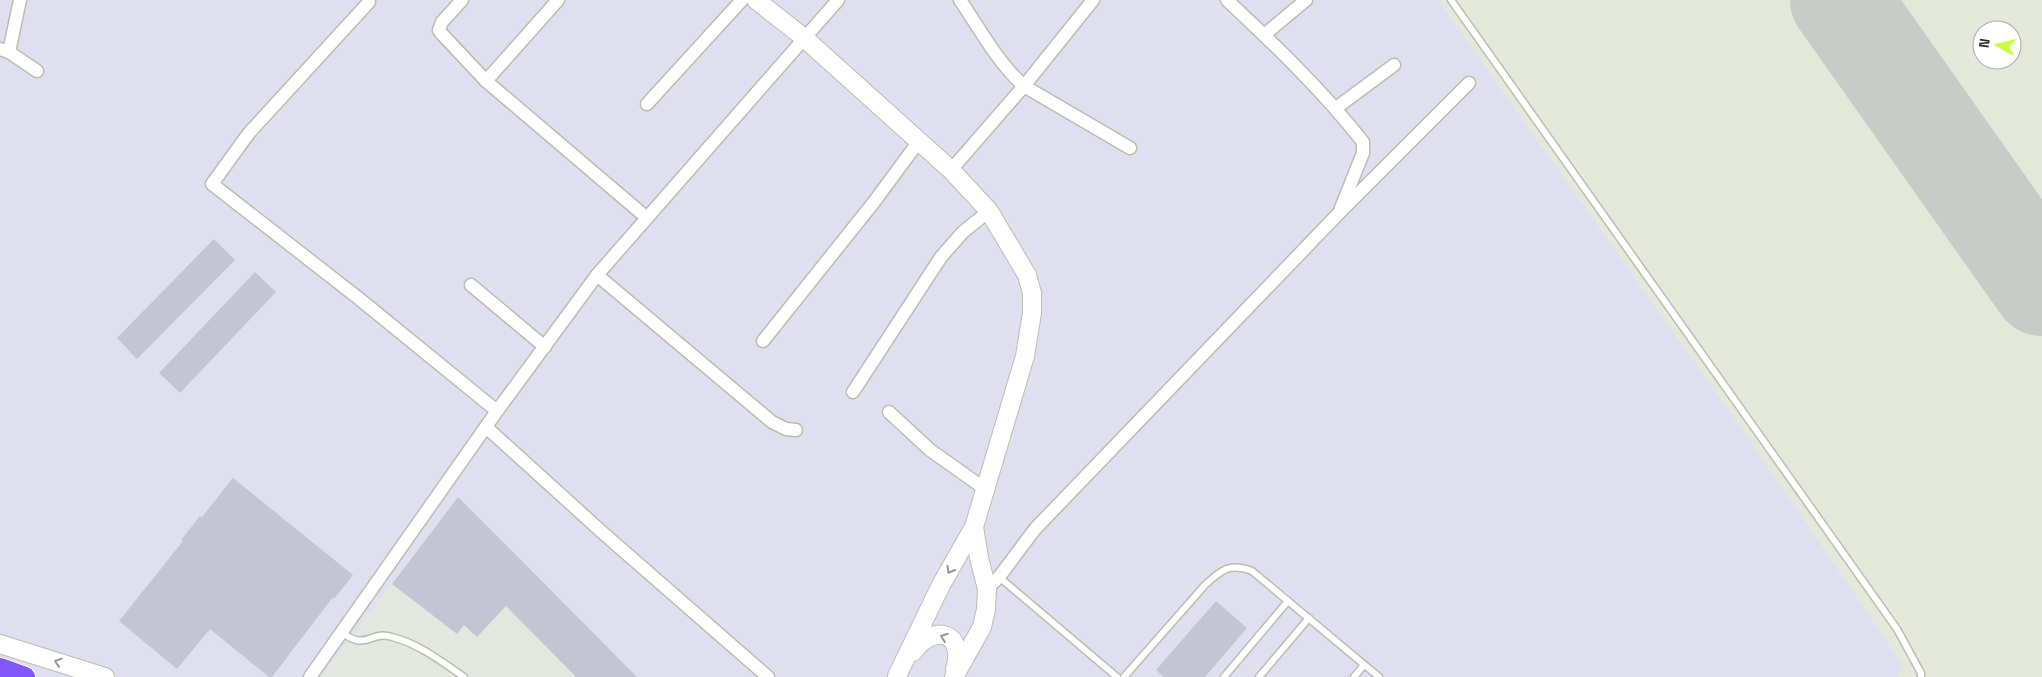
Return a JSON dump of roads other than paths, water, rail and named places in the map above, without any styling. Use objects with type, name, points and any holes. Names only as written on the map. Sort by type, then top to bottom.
[{"type":"main road","points":[[0,668],[25,677]]},
{"type":"street","points":[[462,0],[442,22],[439,30],[486,81],[648,218]]},
{"type":"street","points":[[486,81],[558,0]]},
{"type":"street","points":[[647,104],[742,0]]},
{"type":"street","points":[[756,0],[803,37],[951,170],[989,211],[1027,275],[1032,293],[1032,313],[1025,356],[974,528],[941,585],[897,676]]},
{"type":"street","points":[[310,677],[497,411],[597,275],[803,37],[838,0]]},
{"type":"street","points":[[960,0],[1012,76],[1024,86],[1130,148]]},
{"type":"street","points":[[951,170],[1024,86],[1093,0]]},
{"type":"street","points":[[1227,0],[1336,108],[1364,146],[1339,213]]},
{"type":"street","points":[[1264,35],[1306,0]]},
{"type":"street","points":[[15,2],[5,50],[37,71]]},
{"type":"street","points":[[369,2],[249,133],[212,184],[357,297],[497,411]]},
{"type":"street","points":[[1336,108],[1394,65]]},
{"type":"street","points":[[953,677],[982,627],[993,583],[1035,529],[1339,213],[1469,83]]},
{"type":"street","points":[[763,341],[920,141]]},
{"type":"street","points":[[852,392],[941,257],[963,232],[989,211]]},
{"type":"street","points":[[597,275],[772,422],[786,429],[796,430]]},
{"type":"street","points":[[471,285],[545,347]]},
{"type":"street","points":[[889,412],[930,450],[985,488]]},
{"type":"street","points":[[486,427],[603,533],[768,677]]},
{"type":"street","points":[[974,528],[979,558],[993,583]]},
{"type":"street","points":[[897,676],[918,645],[927,637],[935,634],[945,636],[954,642],[958,650],[958,660],[953,677]]},
{"type":"street","points":[[0,644],[105,677]]},
{"type":"lane","points":[[1451,0],[1897,629],[1921,673],[1921,677]]},
{"type":"lane","points":[[1124,677],[1218,573],[1238,566],[1252,571],[1379,677]]},
{"type":"lane","points":[[993,583],[1117,677]]},
{"type":"lane","points":[[1224,677],[1288,601]]},
{"type":"lane","points":[[1259,677],[1309,618]]},
{"type":"lane","points":[[342,632],[352,640],[364,642],[378,636],[390,636],[406,641],[434,656],[464,677]]},
{"type":"lane","points":[[1354,677],[1364,665]]}]
